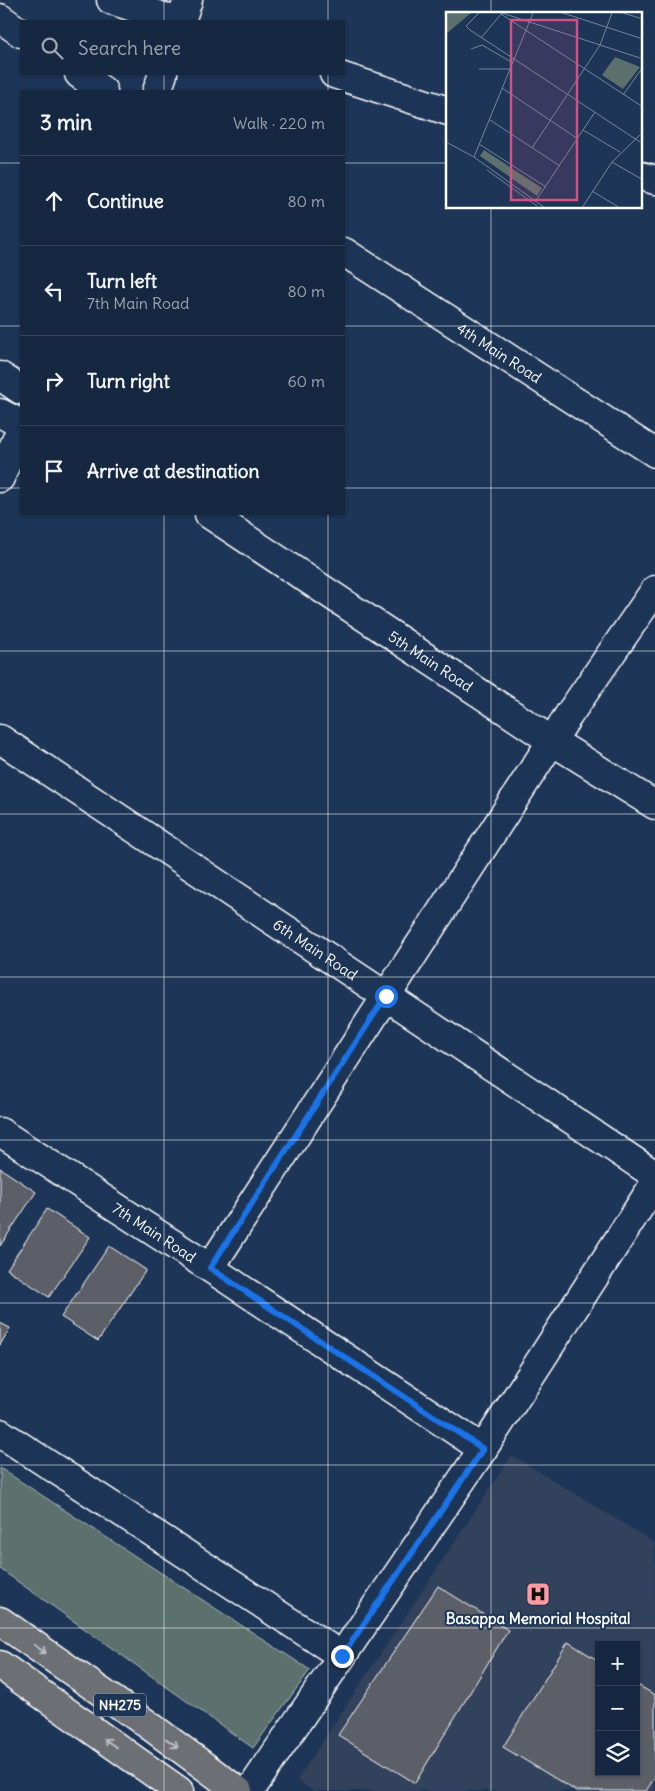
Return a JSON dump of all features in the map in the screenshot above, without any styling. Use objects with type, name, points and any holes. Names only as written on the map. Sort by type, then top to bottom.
[{"type":"main road","name":"NH275","points":[[0,1621],[150,1726],[238,1791]]},
{"type":"main road","points":[[0,1665],[178,1791]]},
{"type":"street","points":[[111,0],[173,20]]},
{"type":"street","points":[[181,20],[188,0]]},
{"type":"street","points":[[0,18],[20,32]]},
{"type":"street","points":[[80,75],[102,90]]},
{"type":"street","points":[[157,90],[163,75]]},
{"type":"street","points":[[337,75],[446,110]]},
{"type":"street","points":[[642,176],[655,180]]},
{"type":"street","name":"4th Main Road","points":[[345,253],[655,453]]},
{"type":"street","points":[[0,376],[20,389]]},
{"type":"street","points":[[0,413],[20,423]]},
{"type":"street","points":[[0,478],[20,431]]},
{"type":"street","name":"5th Main Road","points":[[211,515],[552,741],[655,805]]},
{"type":"street","points":[[210,1268],[552,741],[655,590]]},
{"type":"street","name":"6th Main Road","points":[[0,739],[655,1175]]},
{"type":"street","name":"7th Main Road","points":[[0,1132],[210,1268],[483,1449]]},
{"type":"street","points":[[250,1791],[483,1449],[655,1183]]},
{"type":"street","points":[[0,1432],[342,1656]]},
{"type":"shaded area","name":"Basappa Memorial Hospital","points":[[512,1455],[655,1543],[655,1791],[313,1791],[297,1780]]},
{"type":"green space","points":[[0,1468],[310,1670],[253,1748],[0,1569]]},
{"type":"building","points":[[0,1168],[36,1192],[0,1246]]},
{"type":"building","points":[[47,1209],[90,1237],[49,1297],[7,1269]]},
{"type":"building","points":[[109,1246],[146,1270],[98,1341],[61,1317]]},
{"type":"building","points":[[0,1323],[10,1328],[0,1345]]},
{"type":"building","points":[[438,1586],[508,1630],[415,1783],[338,1735]]},
{"type":"building","points":[[568,1642],[595,1659],[595,1776],[640,1776],[640,1686],[655,1695],[655,1777],[646,1791],[576,1791],[503,1747]]},
{"type":"place","name":"Basappa Memorial Hospital","points":[[538,1594]]},
{"type":"route","points":[[342,1656],[483,1449],[210,1268],[386,996]]}]
